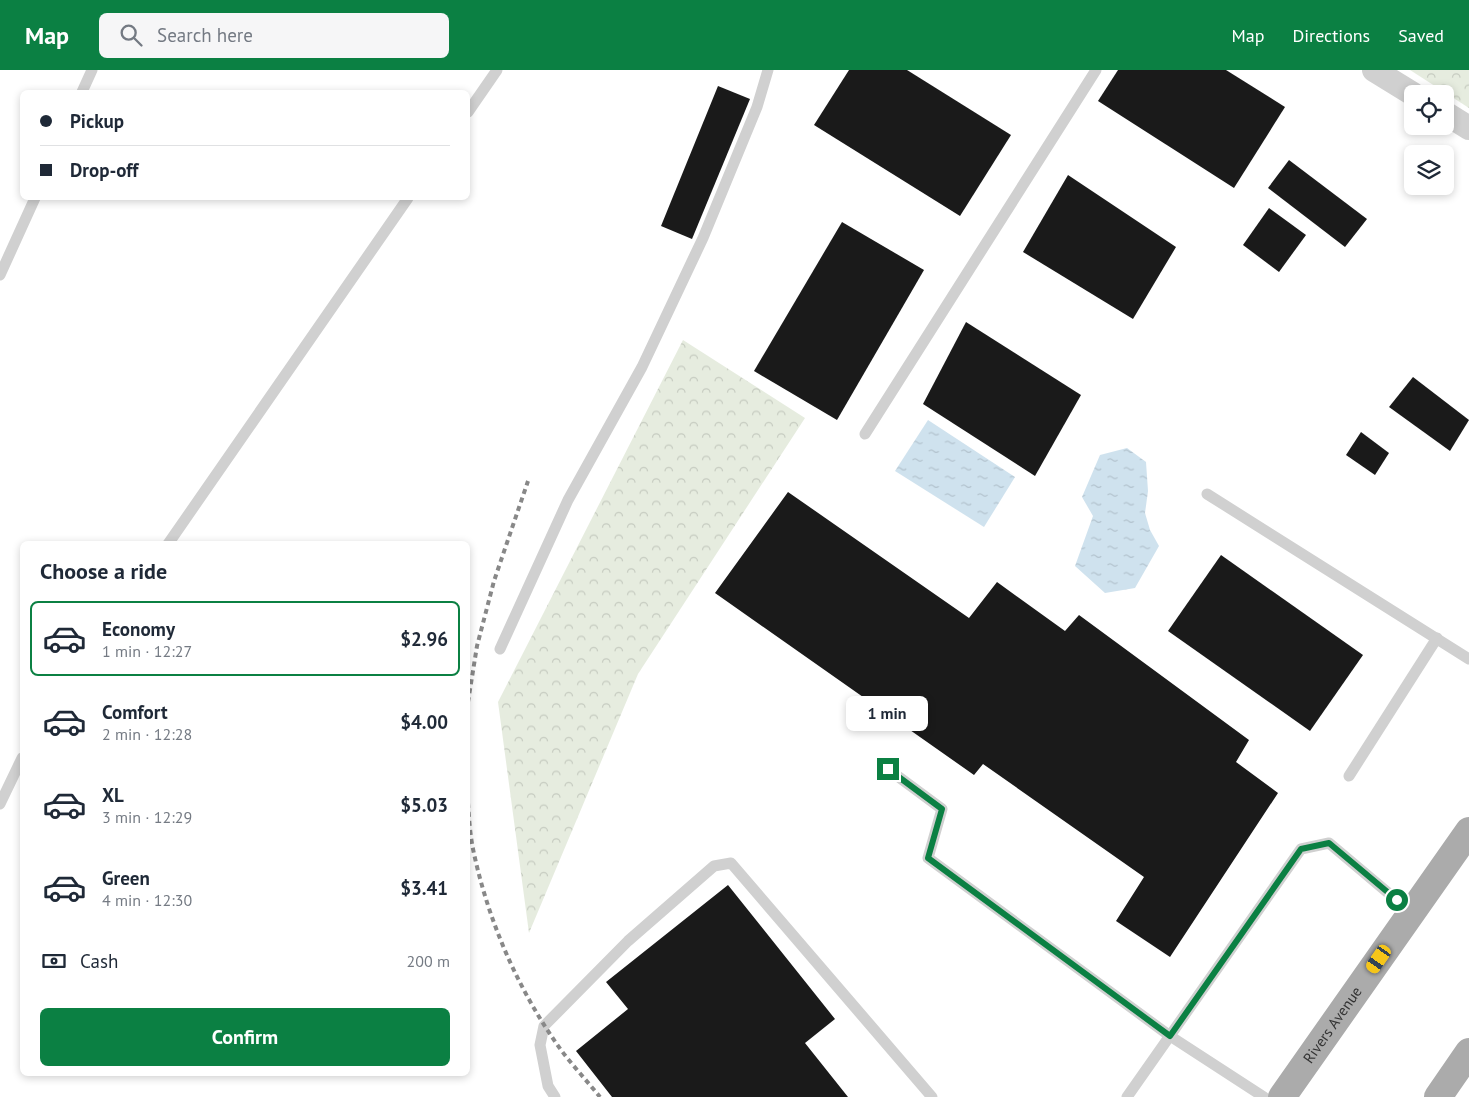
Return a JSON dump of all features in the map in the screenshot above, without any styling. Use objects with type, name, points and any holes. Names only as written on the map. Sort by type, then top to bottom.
[{"type":"main road","name":"Rivers Avenue","points":[[1282,1097],[1469,831]]},
{"type":"main road","points":[[1438,1097],[1469,1052]]},
{"type":"street","points":[[1374,70],[1404,88]]},
{"type":"street","points":[[1454,119],[1469,128]]},
{"type":"lane","points":[[83,90],[92,70]]},
{"type":"lane","points":[[470,109],[497,70]]},
{"type":"lane","points":[[500,649],[568,500],[642,367],[703,238],[757,107],[768,70]]},
{"type":"lane","points":[[865,434],[1096,70]]},
{"type":"lane","points":[[0,275],[34,200]]},
{"type":"lane","points":[[170,541],[407,200]]},
{"type":"lane","points":[[1207,494],[1469,658]]},
{"type":"lane","points":[[1349,776],[1437,638]]},
{"type":"lane","points":[[0,804],[20,762]]},
{"type":"lane","points":[[888,769],[942,809],[928,858],[1170,1036],[1264,1097]]},
{"type":"lane","points":[[1128,1097],[1301,849],[1329,843],[1412,912]]},
{"type":"lane","points":[[555,1097],[548,1086],[540,1045],[544,1026],[628,941],[714,866],[731,863],[932,1097]]},
{"type":"green space","points":[[1410,70],[1469,70],[1469,108],[1454,98],[1454,85],[1433,85]]},
{"type":"green space","points":[[683,340],[805,418],[638,674],[529,933],[498,702]]},
{"type":"water","points":[[928,420],[1015,477],[984,527],[895,471]]},
{"type":"water","points":[[1127,448],[1146,462],[1148,491],[1145,513],[1150,530],[1159,546],[1135,588],[1105,593],[1075,566],[1093,516],[1082,497],[1100,455]]},
{"type":"building","points":[[849,70],[907,70],[1011,135],[960,216],[814,125]]},
{"type":"building","points":[[1118,70],[1226,70],[1285,107],[1234,188],[1098,101]]},
{"type":"building","points":[[718,86],[750,99],[692,239],[661,226]]},
{"type":"building","points":[[1289,160],[1367,219],[1345,247],[1268,188]]},
{"type":"building","points":[[1068,175],[1176,247],[1133,319],[1023,252]]},
{"type":"building","points":[[1269,208],[1306,235],[1279,272],[1243,245]]},
{"type":"building","points":[[842,222],[924,270],[837,420],[754,371]]},
{"type":"building","points":[[966,322],[1081,395],[1035,476],[923,404]]},
{"type":"building","points":[[1413,377],[1469,420],[1450,451],[1389,407]]},
{"type":"building","points":[[1361,432],[1389,453],[1375,475],[1346,455]]},
{"type":"building","points":[[788,492],[969,618],[997,582],[1065,631],[1079,615],[1249,740],[1236,762],[1278,793],[1170,957],[1116,921],[1144,877],[983,764],[974,775],[715,593]]},
{"type":"building","points":[[1221,555],[1363,655],[1310,731],[1168,631]]},
{"type":"building","points":[[728,885],[835,1019],[805,1043],[848,1097],[612,1097],[576,1051],[628,1009],[606,982]]},
{"type":"railway","points":[[470,690],[477,646],[494,581],[528,481]]},
{"type":"railway","points":[[470,826],[479,876],[506,954],[545,1027],[600,1097]]},
{"type":"route","points":[[888,769],[942,809],[928,858],[1170,1036],[1301,849],[1329,843],[1397,900]]}]
